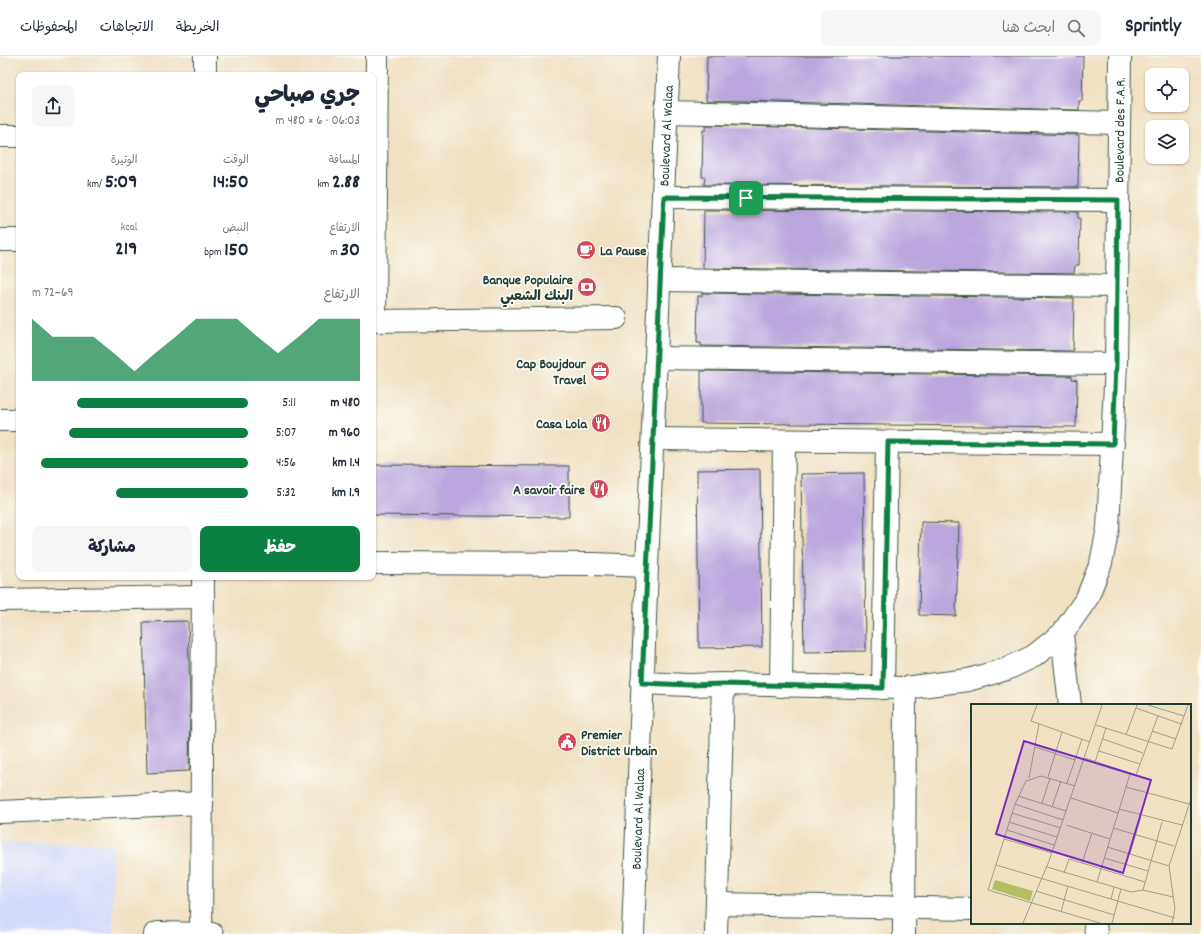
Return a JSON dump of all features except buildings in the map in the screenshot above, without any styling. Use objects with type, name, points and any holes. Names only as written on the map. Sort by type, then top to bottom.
[{"type":"street","points":[[205,56],[205,72]]},
{"type":"street","points":[[376,144],[377,56]]},
{"type":"street","name":"Boulevard Al Walaa","points":[[633,934],[642,683],[669,56]]},
{"type":"street","name":"Boulevard des F.A.R.","points":[[642,683],[905,688],[968,680],[1007,669],[1034,656],[1062,634],[1087,598],[1101,563],[1108,528],[1116,364],[1120,56]]},
{"type":"street","points":[[666,112],[1118,123]]},
{"type":"street","points":[[0,136],[16,136]]},
{"type":"street","points":[[664,197],[1118,200]]},
{"type":"street","points":[[0,240],[16,240]]},
{"type":"street","points":[[659,280],[1116,286]]},
{"type":"street","points":[[376,321],[616,318]]},
{"type":"street","points":[[656,358],[1116,364]]},
{"type":"street","points":[[0,420],[16,420]]},
{"type":"street","points":[[653,440],[1113,444]]},
{"type":"street","points":[[781,686],[784,441]]},
{"type":"street","points":[[883,688],[888,442]]},
{"type":"street","points":[[376,563],[593,564],[647,566]]},
{"type":"street","points":[[0,600],[203,587],[202,934]]},
{"type":"street","points":[[1062,634],[1070,704]]},
{"type":"street","points":[[716,934],[723,684]]},
{"type":"street","points":[[904,934],[905,688]]},
{"type":"street","points":[[0,812],[202,803]]},
{"type":"street","points":[[717,904],[971,909]]},
{"type":"street","points":[[1095,924],[1096,934]]},
{"type":"street","points":[[155,934],[212,934]]},
{"type":"shaded area","points":[[0,843],[113,843],[113,934],[0,934]]},
{"type":"place","name":"La Pause","points":[[586,250]]},
{"type":"place","name":"Banque Populaire البنك الشعبي","points":[[587,287]]},
{"type":"place","name":"Cap Boujdour Travel","points":[[600,371]]},
{"type":"place","name":"Casa Lola","points":[[601,423]]},
{"type":"place","name":"A savoir faire","points":[[599,489]]},
{"type":"place","name":"Premier District Urbain","points":[[567,742]]},
{"type":"route","points":[[664,197],[746,198],[1118,200],[1116,364],[1113,444],[888,442],[883,688],[642,683],[659,280],[664,197]]}]
